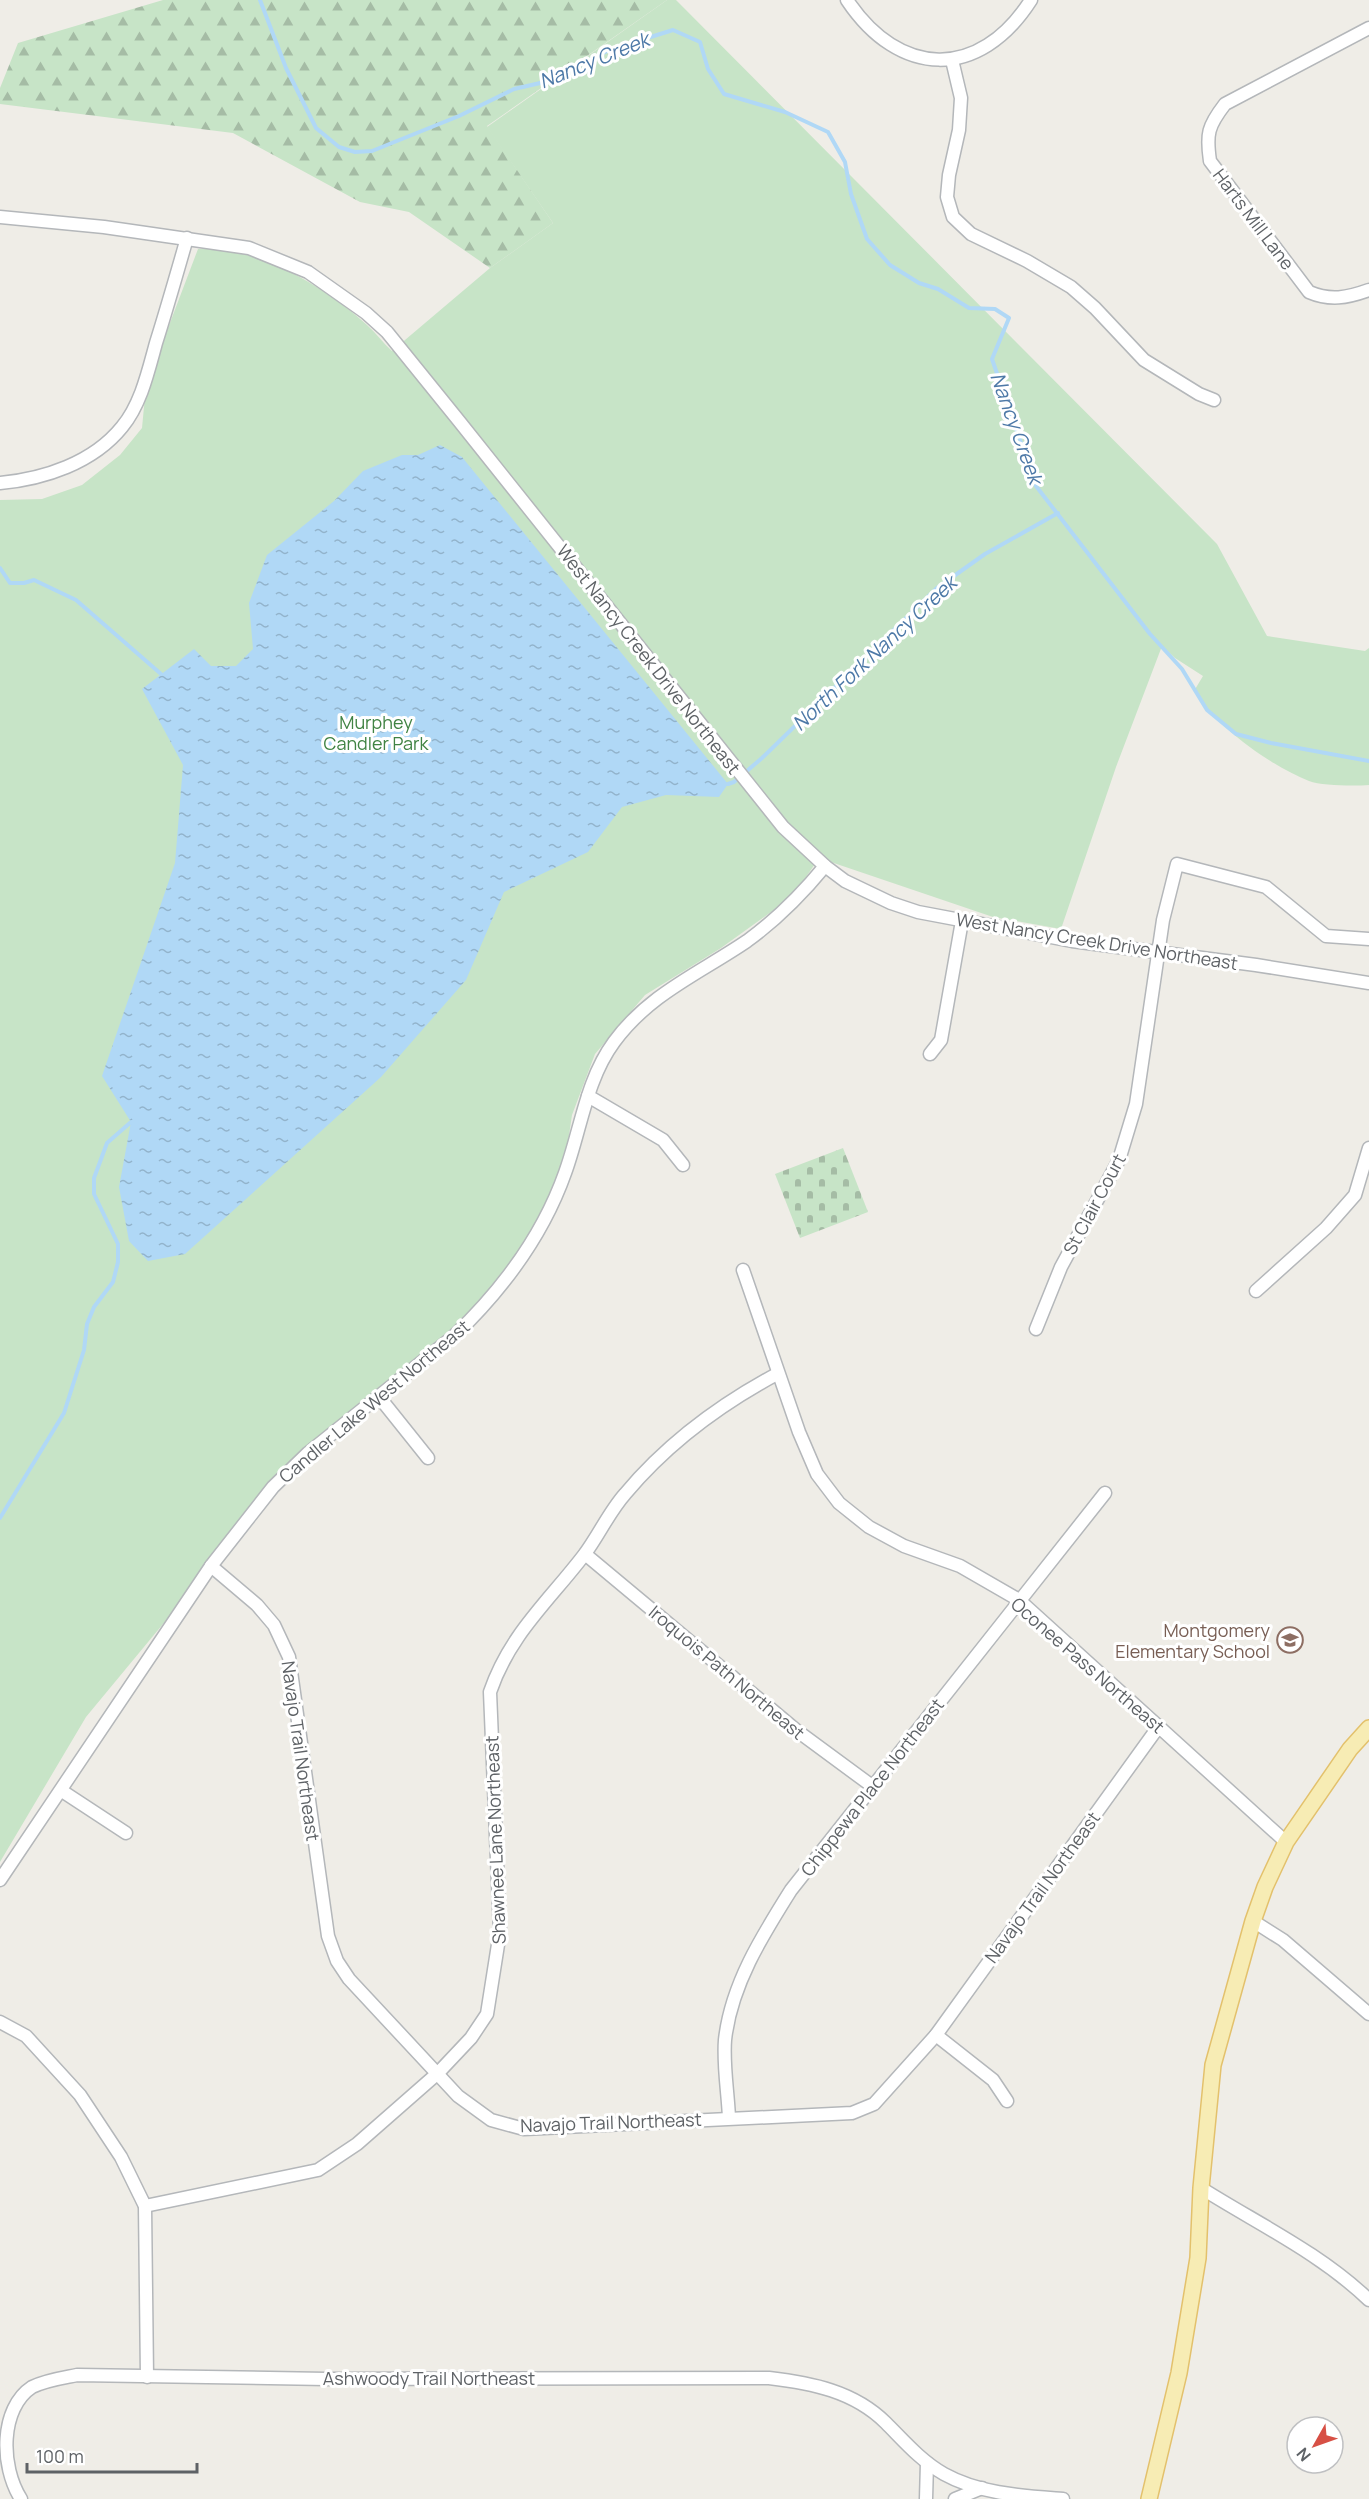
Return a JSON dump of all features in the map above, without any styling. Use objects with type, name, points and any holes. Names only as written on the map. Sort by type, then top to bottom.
[{"type":"main road","points":[[1149,2499],[1185,2338],[1198,2258],[1201,2188],[1213,2065],[1253,1921],[1265,1887],[1286,1842],[1350,1749],[1369,1728]]},
{"type":"street","points":[[847,0],[858,18],[884,43],[930,59],[952,60],[980,50],[1007,30],[1031,0]]},
{"type":"street","name":"Harts Mill Lane","points":[[1369,28],[1225,104],[1213,120],[1206,139],[1210,160],[1309,292],[1324,299],[1342,298],[1369,290]]},
{"type":"street","points":[[952,60],[960,98],[959,130],[949,175],[947,197],[954,217],[971,234],[1027,261],[1071,287],[1123,336],[1144,360],[1199,394],[1214,400]]},
{"type":"street","name":"West Nancy Creek Drive Northeast","points":[[0,216],[187,237],[249,248],[299,267],[354,304],[387,332],[783,827],[825,866],[845,881],[891,903],[962,921],[1158,953],[1369,983]]},
{"type":"street","points":[[0,483],[50,475],[100,447],[122,427],[135,407],[146,378],[187,237]]},
{"type":"street","name":"St Clair Court","points":[[1036,1329],[1061,1267],[1119,1160],[1136,1104],[1158,953],[1178,864],[1266,887],[1326,936],[1369,939]]},
{"type":"street","name":"Candler Lake West Northeast","points":[[0,1880],[62,1791],[211,1566],[273,1487],[308,1453],[380,1398],[474,1317],[524,1253],[554,1202],[588,1096],[605,1056],[615,1042],[650,1003],[769,924],[825,866]]},
{"type":"street","points":[[930,1054],[941,1040],[962,921]]},
{"type":"street","points":[[588,1096],[663,1140],[683,1165]]},
{"type":"street","points":[[1256,1290],[1326,1228],[1355,1195],[1365,1177],[1369,1148]]},
{"type":"street","name":"Oconee Pass Northeast","points":[[743,1270],[777,1374],[817,1474],[839,1503],[869,1527],[895,1541],[960,1566],[1019,1600],[1286,1842]]},
{"type":"street","name":"Shawnee Lane Northeast","points":[[145,2206],[318,2170],[357,2144],[438,2073],[471,2038],[487,2014],[498,1958],[500,1932],[490,1692],[498,1670],[515,1638],[585,1554],[624,1495],[657,1459],[736,1396],[777,1374]]},
{"type":"street","points":[[380,1398],[428,1458]]},
{"type":"street","name":"Chippewa Place Northeast","points":[[729,2118],[725,2042],[729,2016],[738,1985],[791,1890],[1105,1493]]},
{"type":"street","name":"Iroquois Path Northeast","points":[[585,1554],[796,1730],[872,1786]]},
{"type":"street","name":"Navajo Trail Northeast","points":[[211,1566],[257,1605],[274,1625],[289,1657],[328,1936],[337,1961],[349,1978],[458,2096],[491,2120],[524,2129],[852,2113],[874,2104],[936,2035],[1159,1726]]},
{"type":"street","points":[[62,1791],[126,1833]]},
{"type":"street","points":[[1253,1921],[1283,1940],[1369,2014]]},
{"type":"street","points":[[0,2022],[26,2036],[80,2095],[121,2157],[145,2206],[147,2376]]},
{"type":"street","points":[[936,2035],[993,2079],[1007,2101]]},
{"type":"street","points":[[1201,2188],[1319,2258],[1341,2273],[1369,2300]]},
{"type":"street","name":"Ashwoody Trail Northeast","points":[[21,2499],[2,2451],[1,2433],[15,2400],[30,2388],[77,2375],[779,2379],[826,2388],[850,2397],[884,2421],[927,2463],[960,2482],[982,2488],[1063,2499]]},
{"type":"street","points":[[926,2499],[927,2463]]},
{"type":"street","points":[[955,2499],[982,2488]]},
{"type":"green space","points":[[163,0],[667,0],[487,126],[553,223],[490,268],[409,212],[360,202],[233,133],[0,104],[0,88],[18,43]]},
{"type":"green space","name":"Murphey Candler Park","points":[[667,0],[676,0],[1217,544],[1267,636],[1365,651],[1369,648],[1369,785],[1315,783],[1278,766],[1261,755],[1215,718],[1203,704],[1194,691],[1203,676],[1175,658],[1162,646],[1116,767],[1061,929],[993,917],[819,858],[793,896],[721,948],[645,995],[595,1054],[572,1115],[561,1190],[504,1280],[459,1325],[338,1427],[254,1514],[86,1717],[0,1862],[0,500],[42,499],[82,485],[120,455],[142,428],[146,386],[198,249],[243,254],[288,271],[310,283],[350,311],[392,351],[490,268],[553,223],[487,127]]},
{"type":"green space","points":[[843,1148],[868,1212],[800,1238],[775,1174]]},
{"type":"water","points":[[440,445],[462,457],[728,784],[719,797],[666,795],[622,807],[588,852],[504,892],[466,980],[381,1077],[185,1254],[148,1261],[129,1241],[119,1187],[131,1122],[102,1076],[175,863],[183,765],[142,689],[194,649],[211,666],[236,666],[253,649],[249,603],[267,555],[334,501],[363,471],[402,455],[418,455]]},
{"type":"waterway","name":"Nancy Creek","points":[[260,0],[286,68],[316,128],[339,147],[355,152],[372,151],[459,116],[514,89],[549,81],[609,50],[673,30],[700,42],[708,69],[724,94],[785,112],[828,132],[845,162],[851,194],[867,239],[890,265],[919,283],[938,289],[969,308],[995,309],[1009,318],[992,359],[1036,486],[1150,634],[1182,669],[1207,710],[1236,734],[1271,743],[1369,761]]},
{"type":"waterway","name":"North Fork Nancy Creek","points":[[728,784],[734,782],[762,758],[937,588],[985,554],[1058,513]]},
{"type":"waterway","points":[[0,568],[10,583],[34,580],[76,600],[161,674]]},
{"type":"waterway","name":"North Fork Nancy Creek","points":[[0,1518],[64,1413],[84,1350],[87,1324],[94,1307],[113,1282],[118,1262],[118,1244],[94,1194],[94,1178],[107,1143],[131,1122]]},
{"type":"place","name":"Montgomery Elementary School","points":[[1290,1640]]}]
